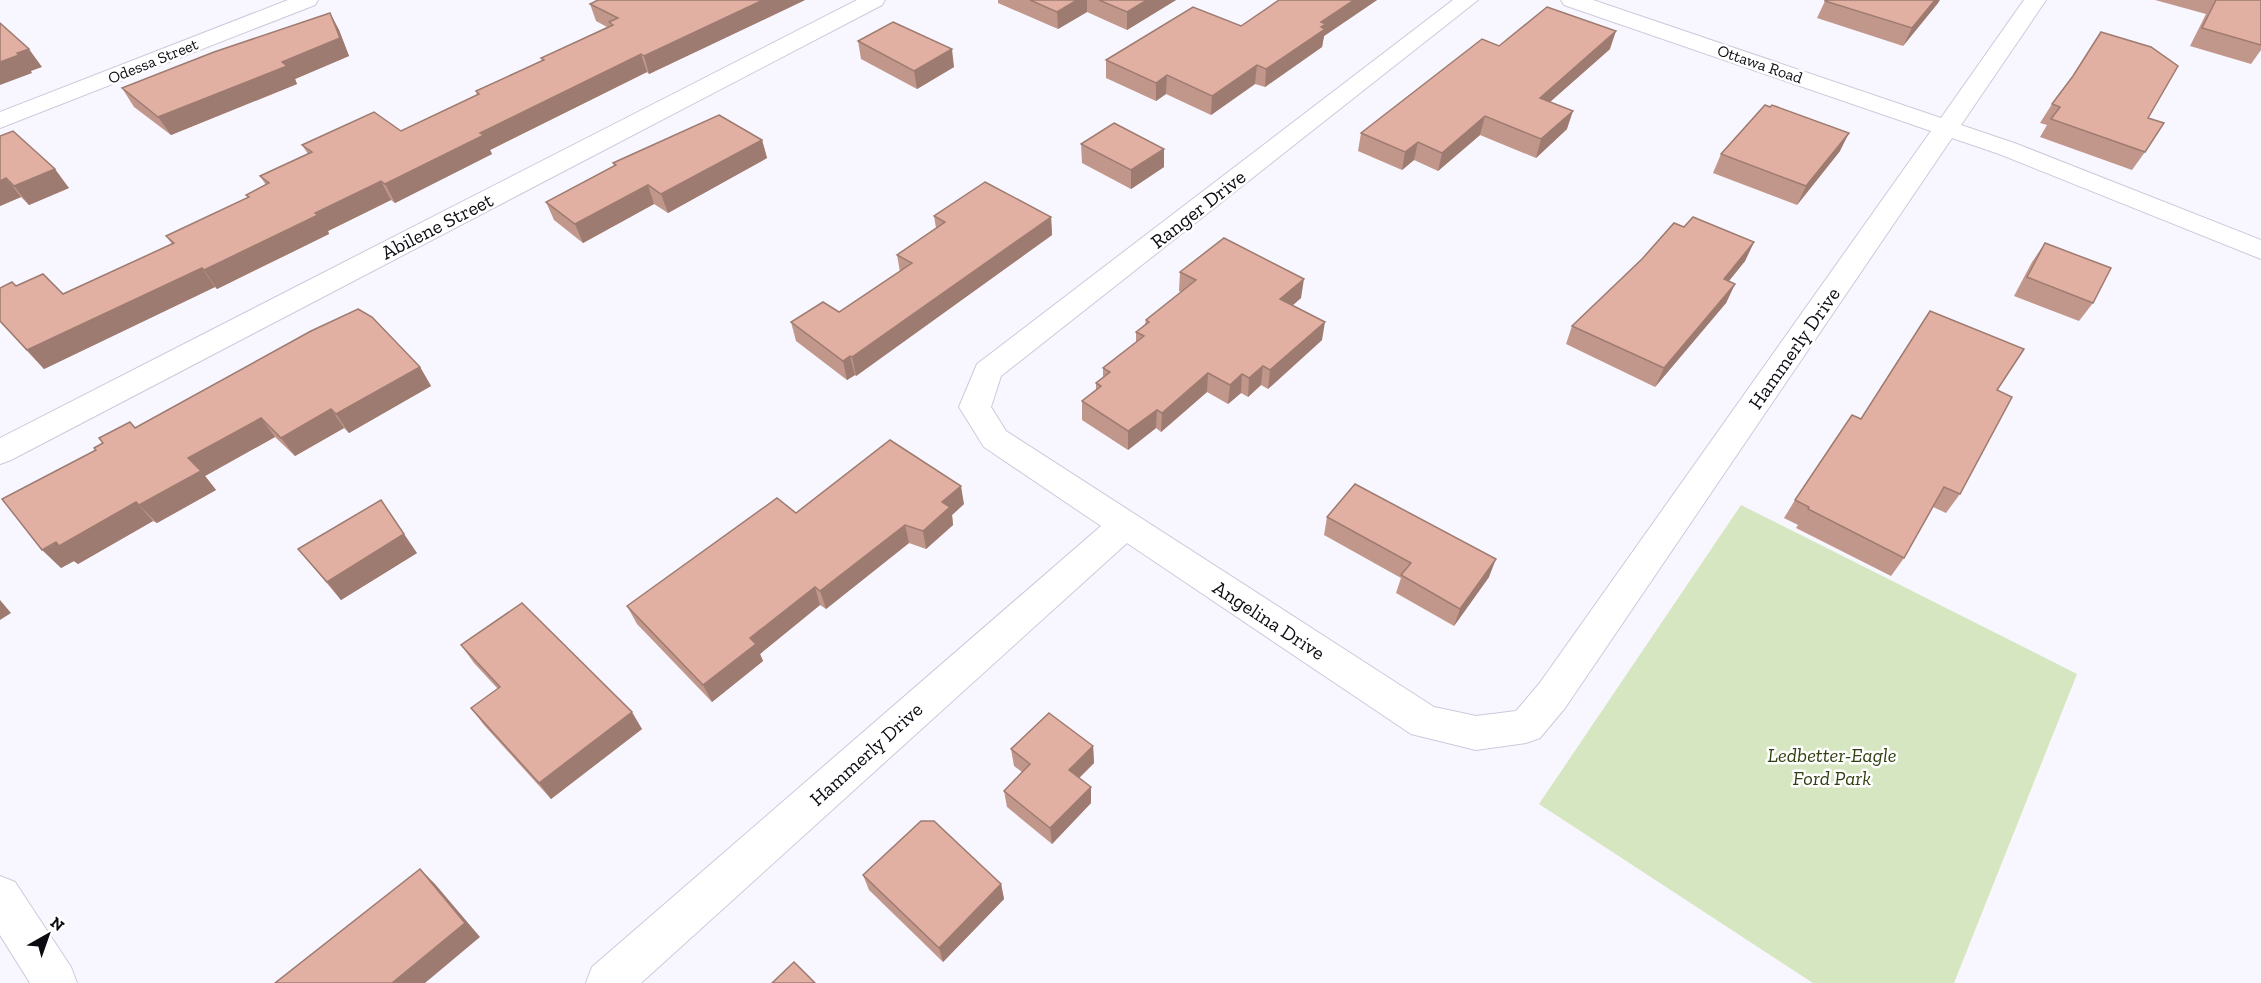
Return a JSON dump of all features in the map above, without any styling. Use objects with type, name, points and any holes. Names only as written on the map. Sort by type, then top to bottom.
[{"type":"street","name":"Odessa Street","points":[[0,121],[307,0]]},
{"type":"street","name":"Abilene Street","points":[[0,452],[874,0]]},
{"type":"street","name":"Ranger Drive","points":[[995,439],[975,407],[988,371],[1467,0]]},
{"type":"street","name":"Ottawa Road","points":[[1572,0],[2008,149],[2261,250]]},
{"type":"street","name":"Hammerly Drive","points":[[1552,696],[2036,0]]},
{"type":"street","name":"Angelina Drive","points":[[995,439],[1425,722],[1476,733],[1526,726],[1552,696]]},
{"type":"street","name":"Hammerly Drive","points":[[608,983],[1124,526]]},
{"type":"street","points":[[0,896],[55,983]]},
{"type":"green space","name":"Ledbetter-Eagle Ford Park","points":[[1741,505],[2077,674],[1954,983],[1813,983],[1539,804]]},
{"type":"building","points":[[598,0],[763,0],[644,56],[641,54],[480,133],[484,135],[385,184],[381,181],[315,213],[318,215],[204,270],[202,268],[27,350],[0,321],[0,288],[12,282],[16,286],[43,274],[63,294],[174,243],[166,236],[249,197],[246,195],[269,183],[260,176],[312,152],[302,145],[374,112],[401,131],[479,94],[476,91],[544,60],[541,58],[613,25],[609,22],[618,18],[590,4]]},
{"type":"building","points":[[1030,0],[1077,0],[1057,12]]},
{"type":"building","points":[[1099,0],[1147,0],[1127,12]]},
{"type":"building","points":[[1279,0],[1354,0],[1321,22],[1326,24],[1321,27],[1325,29],[1266,69],[1257,65],[1212,96],[1167,75],[1156,83],[1106,60],[1193,7],[1241,26]]},
{"type":"building","points":[[1825,0],[1935,0],[1912,28]]},
{"type":"building","points":[[2216,0],[2261,0],[2261,45],[2202,28]]},
{"type":"building","points":[[1547,7],[1616,31],[1540,98],[1573,111],[1541,139],[1485,116],[1442,153],[1418,142],[1405,152],[1361,133],[1482,39],[1499,46]]},
{"type":"building","points":[[330,13],[340,38],[282,62],[287,66],[158,117],[122,88],[214,52]]},
{"type":"building","points":[[893,22],[952,49],[914,71],[858,41]]},
{"type":"building","points":[[0,23],[29,49],[0,62]]},
{"type":"building","points":[[2101,32],[2151,47],[2178,66],[2148,118],[2164,123],[2145,152],[2051,119],[2060,107],[2052,104]]},
{"type":"building","points":[[1765,105],[1770,107],[1772,105],[1849,133],[1806,186],[1721,154]]},
{"type":"building","points":[[719,115],[762,140],[661,194],[648,185],[575,224],[546,202],[616,165],[613,163]]},
{"type":"building","points":[[1114,123],[1164,149],[1131,170],[1081,144]]},
{"type":"building","points":[[13,131],[55,169],[14,186],[6,178],[0,181],[0,136]]},
{"type":"building","points":[[985,182],[1051,217],[852,357],[843,361],[791,322],[823,302],[839,312],[912,263],[897,255],[945,222],[934,216]]},
{"type":"building","points":[[1693,217],[1754,242],[1724,279],[1735,284],[1664,368],[1572,326],[1642,259],[1674,223],[1684,227]]},
{"type":"building","points":[[1224,238],[1304,279],[1280,299],[1325,322],[1270,370],[1263,366],[1249,378],[1242,374],[1230,385],[1208,373],[1162,413],[1157,410],[1128,431],[1082,401],[1101,386],[1096,383],[1110,372],[1103,368],[1144,336],[1136,332],[1149,322],[1146,320],[1196,280],[1180,272]]},
{"type":"building","points":[[2045,243],[2111,268],[2093,303],[2027,277]]},
{"type":"building","points":[[358,309],[372,317],[420,367],[336,414],[331,409],[281,438],[261,418],[188,458],[201,471],[139,505],[136,502],[59,546],[56,542],[42,550],[2,499],[96,450],[94,448],[103,443],[99,438],[130,422],[135,428],[311,331]]},
{"type":"building","points":[[1930,311],[2024,349],[1997,390],[2012,397],[1960,494],[1944,487],[1904,558],[1808,509],[1809,507],[1795,500],[1852,415],[1861,419]]},
{"type":"building","points":[[890,440],[961,486],[942,502],[950,507],[923,531],[905,525],[820,591],[815,587],[750,638],[756,644],[703,685],[627,606],[777,498],[796,513]]},
{"type":"building","points":[[1355,484],[1496,559],[1460,609],[1401,575],[1411,563],[1327,517]]},
{"type":"building","points":[[381,500],[404,534],[327,582],[298,549]]},
{"type":"building","points":[[522,603],[632,712],[539,783],[471,708],[500,687],[461,645]]},
{"type":"building","points":[[1049,713],[1093,746],[1069,770],[1091,787],[1050,828],[1004,791],[1030,764],[1011,749]]},
{"type":"building","points":[[921,821],[934,821],[1001,884],[939,948],[863,875]]},
{"type":"building","points":[[420,869],[465,923],[392,983],[275,983]]},
{"type":"building","points":[[794,962],[815,983],[772,983]]}]
